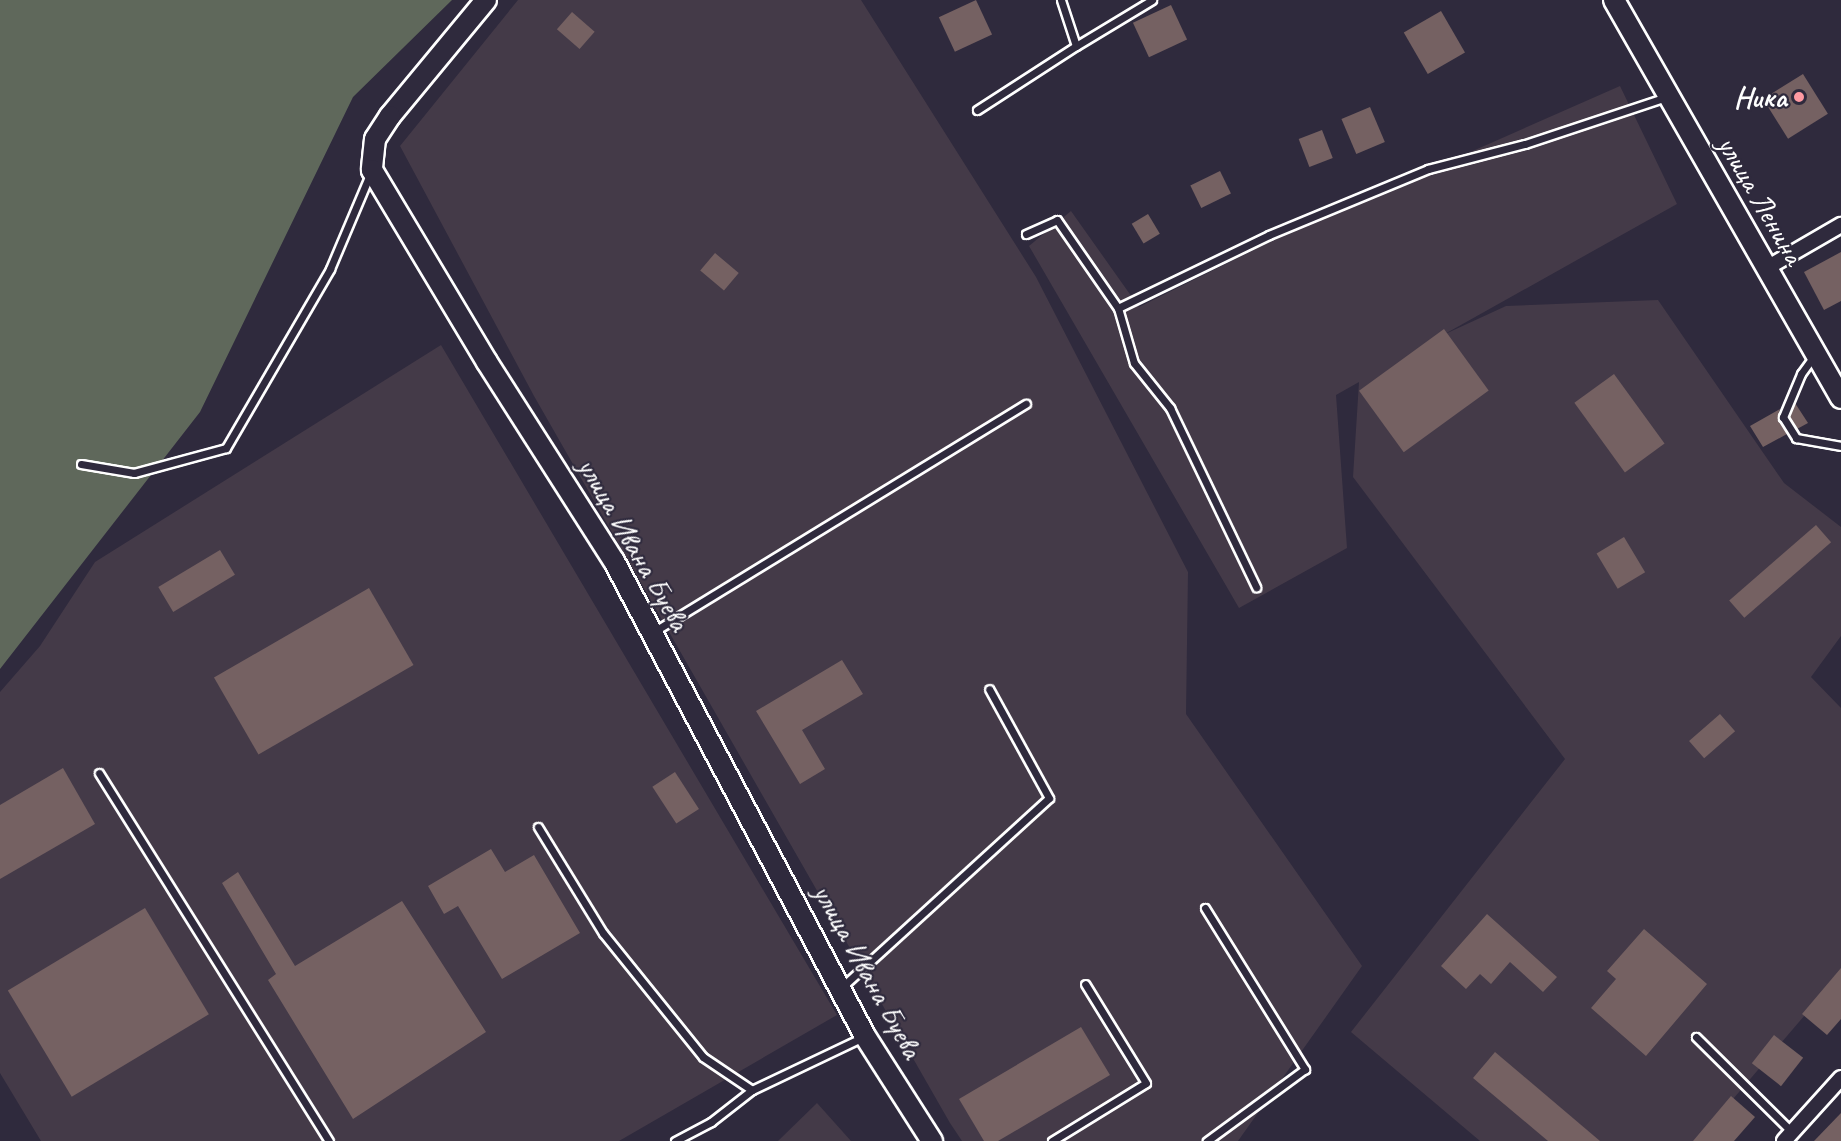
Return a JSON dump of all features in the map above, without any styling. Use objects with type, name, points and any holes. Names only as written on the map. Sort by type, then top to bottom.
[{"type":"street","points":[[372,170],[375,139],[390,116],[486,0]]},
{"type":"street","name":"улица Ленина","points":[[1614,0],[1841,398]]},
{"type":"street","name":"улица Ивана Буева","points":[[372,170],[488,362],[614,561],[865,1036],[932,1141]]},
{"type":"street","points":[[1766,269],[1841,225]]},
{"type":"street","points":[[1788,1137],[1841,1078]]},
{"type":"lane","points":[[1061,0],[1076,46]]},
{"type":"lane","points":[[977,110],[1152,0]]},
{"type":"lane","points":[[1118,308],[1280,231],[1428,169],[1525,144],[1668,96]]},
{"type":"lane","points":[[81,464],[134,473],[226,448],[330,269],[372,170]]},
{"type":"lane","points":[[1026,234],[1057,220],[1118,308],[1134,363],[1170,408],[1256,587]]},
{"type":"lane","points":[[1815,354],[1801,374],[1783,417],[1796,438],[1841,446]]},
{"type":"lane","points":[[652,632],[1026,404]]},
{"type":"lane","points":[[840,989],[1049,798],[989,689]]},
{"type":"lane","points":[[99,773],[328,1141]]},
{"type":"lane","points":[[538,827],[603,933],[703,1057],[752,1090]]},
{"type":"lane","points":[[1205,908],[1305,1069],[1207,1141]]},
{"type":"lane","points":[[1052,1141],[1146,1083],[1085,984]]},
{"type":"lane","points":[[675,1141],[711,1122],[752,1090],[865,1036]]},
{"type":"lane","points":[[1696,1037],[1788,1137]]},
{"type":"shaded area","points":[[518,0],[861,0],[1036,277],[1188,572],[1186,714],[1362,966],[1238,1141],[962,1141],[950,1123],[534,396],[400,146]]},
{"type":"shaded area","points":[[1620,86],[1677,204],[1443,335],[1506,306],[1658,300],[1784,483],[1841,527],[1841,636],[1811,677],[1841,708],[1841,973],[1697,1141],[1480,1141],[1351,1032],[1565,759],[1353,477],[1359,382],[1336,395],[1347,548],[1239,608],[1029,246],[1071,211],[1139,307],[1298,228]]},
{"type":"shaded area","points":[[441,345],[837,1015],[619,1141],[41,1141],[0,1073],[0,692],[40,646],[95,562]]},
{"type":"shaded area","points":[[817,1103],[851,1141],[778,1141]]},
{"type":"green space","points":[[0,0],[452,0],[353,97],[200,412],[0,669]]},
{"type":"building","points":[[976,0],[992,34],[955,52],[939,17]]},
{"type":"building","points":[[1171,5],[1187,39],[1149,57],[1133,23]]},
{"type":"building","points":[[1441,11],[1465,53],[1428,74],[1404,32]]},
{"type":"building","points":[[572,12],[595,32],[580,49],[557,29]]},
{"type":"building","points":[[1803,74],[1828,114],[1788,139],[1763,99]]},
{"type":"building","points":[[1370,107],[1385,142],[1356,154],[1341,119]]},
{"type":"building","points":[[1322,130],[1333,158],[1309,167],[1299,139]]},
{"type":"building","points":[[1220,171],[1231,193],[1201,208],[1190,185]]},
{"type":"building","points":[[1148,214],[1160,234],[1144,244],[1132,224]]},
{"type":"building","points":[[1841,252],[1841,301],[1824,310],[1804,272]]},
{"type":"building","points":[[715,253],[739,273],[724,291],[700,271]]},
{"type":"building","points":[[1444,329],[1489,390],[1404,452],[1359,391]]},
{"type":"building","points":[[1614,374],[1665,444],[1625,472],[1574,403]]},
{"type":"building","points":[[1795,403],[1808,423],[1797,429],[1789,417]]},
{"type":"building","points":[[1780,409],[1778,418],[1787,434],[1763,447],[1750,426]]},
{"type":"building","points":[[1816,525],[1831,542],[1744,618],[1729,600]]},
{"type":"building","points":[[1624,537],[1645,572],[1618,589],[1597,553]]},
{"type":"building","points":[[220,550],[235,575],[173,612],[158,587]]},
{"type":"building","points":[[369,588],[414,665],[258,755],[214,678]]},
{"type":"building","points":[[842,660],[863,694],[802,730],[825,769],[800,784],[756,711]]},
{"type":"building","points":[[1720,714],[1735,731],[1704,758],[1689,741]]},
{"type":"building","points":[[63,768],[95,824],[0,879],[0,805]]},
{"type":"building","points":[[675,772],[699,809],[676,824],[652,787]]},
{"type":"building","points":[[491,849],[505,872],[534,855],[580,933],[502,979],[458,906],[444,914],[428,886]]},
{"type":"building","points":[[238,872],[295,966],[402,901],[486,1032],[353,1119],[268,980],[276,974],[222,883]]},
{"type":"building","points":[[145,908],[209,1014],[72,1097],[8,990]]},
{"type":"building","points":[[1487,914],[1557,977],[1543,992],[1510,962],[1491,984],[1480,974],[1466,989],[1441,966]]},
{"type":"building","points":[[1644,929],[1707,984],[1646,1056],[1591,1008],[1616,979],[1607,971]]},
{"type":"building","points":[[1841,968],[1841,1019],[1827,1035],[1802,1014]]},
{"type":"building","points":[[1081,1027],[1110,1075],[998,1141],[984,1141],[959,1099]]},
{"type":"building","points":[[1774,1035],[1803,1058],[1781,1086],[1752,1063]]},
{"type":"building","points":[[1495,1052],[1600,1141],[1548,1141],[1473,1078]]},
{"type":"building","points":[[1731,1096],[1755,1117],[1734,1141],[1693,1141]]},
{"type":"building","points":[[1841,1113],[1841,1141],[1814,1141]]},
{"type":"place","name":"Ника","points":[[1799,97]]}]
